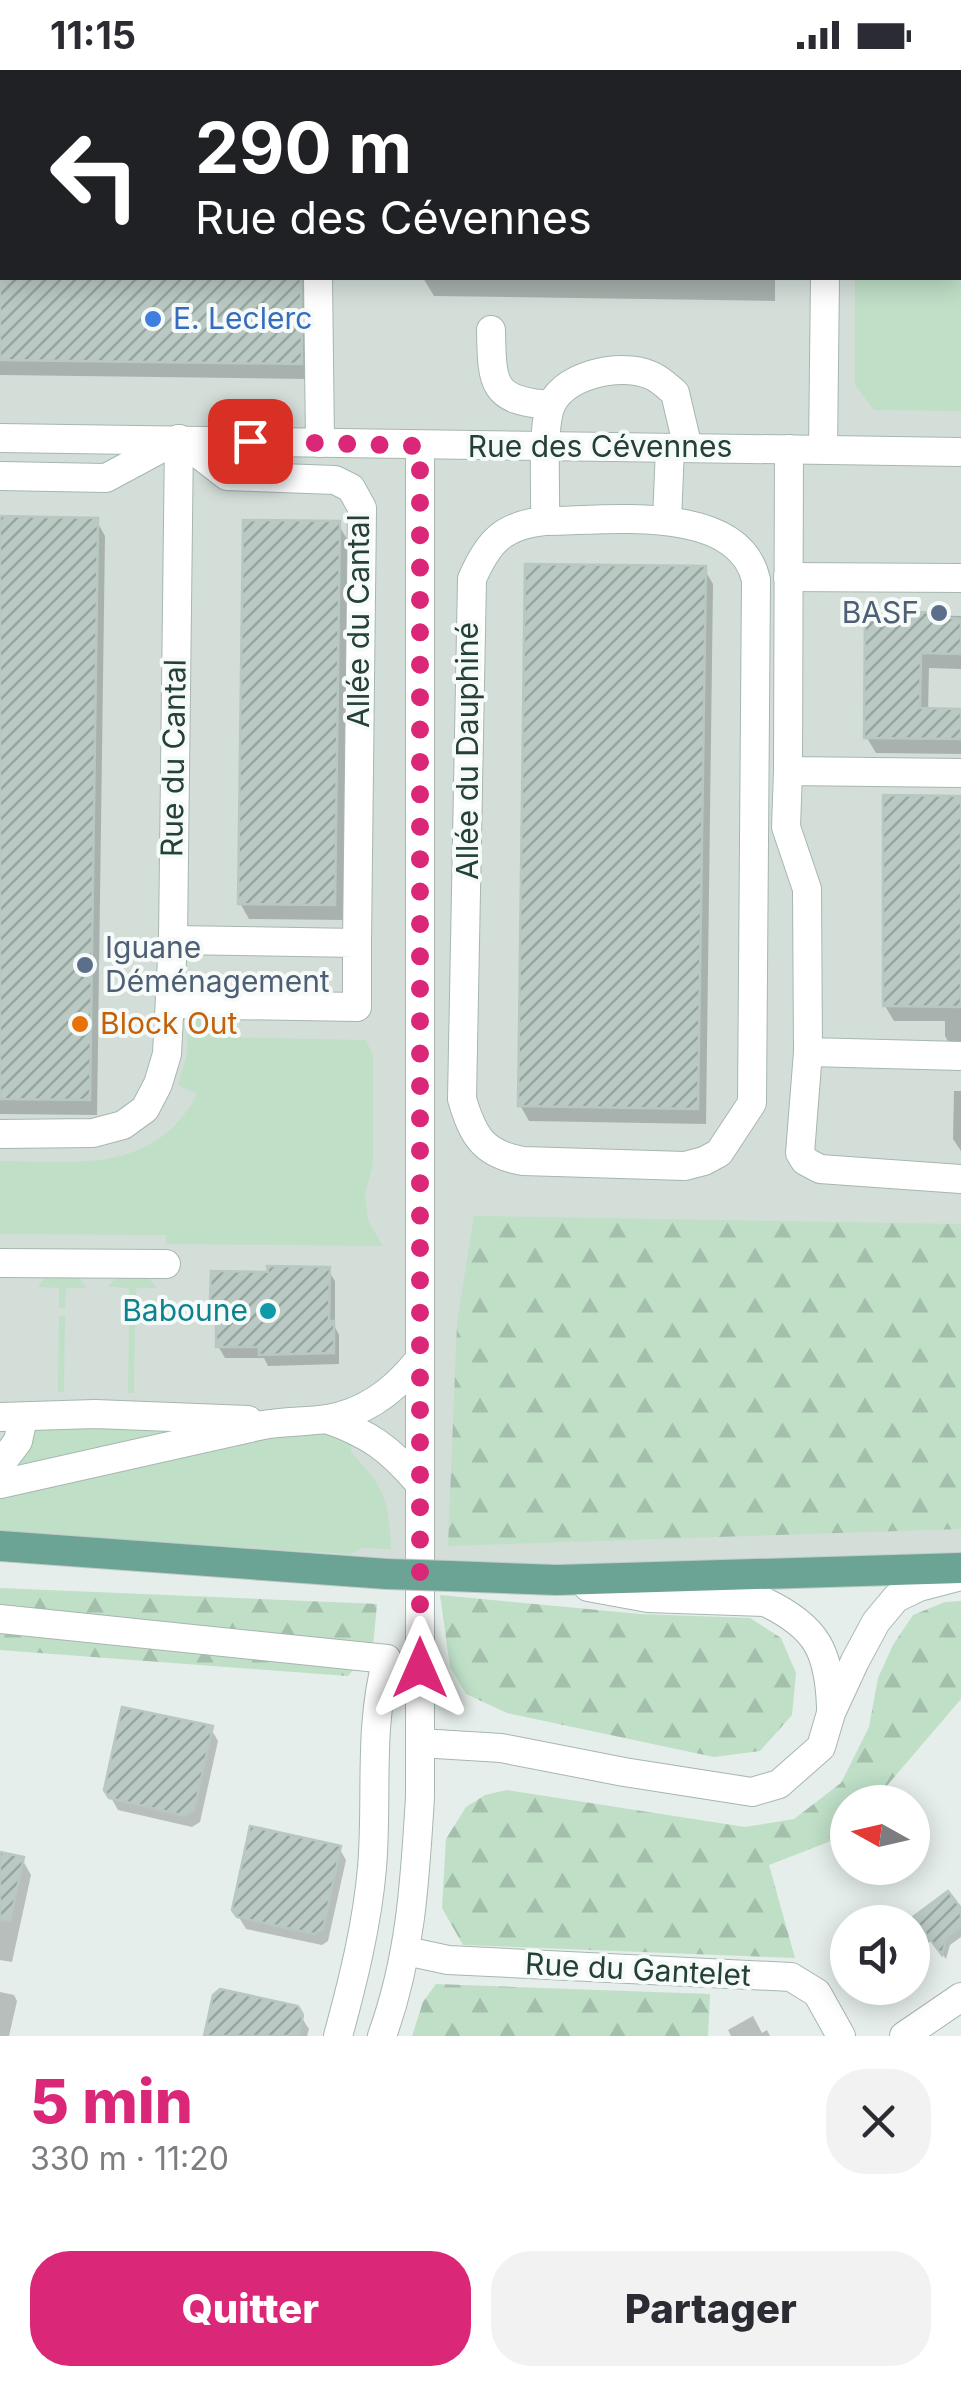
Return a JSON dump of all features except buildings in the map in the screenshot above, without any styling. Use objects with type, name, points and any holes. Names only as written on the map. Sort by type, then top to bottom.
[{"type":"main road","points":[[0,1546],[387,1574],[557,1580],[961,1572]]},
{"type":"main road","points":[[0,1556],[66,1552]]},
{"type":"street","points":[[318,280],[320,443]]},
{"type":"street","points":[[824,449],[825,280]]},
{"type":"street","points":[[491,330],[494,375],[500,390],[511,400],[551,405]]},
{"type":"street","points":[[545,521],[551,405],[577,380],[601,371],[624,370],[651,375],[676,393],[679,448],[667,521]]},
{"type":"street","name":"Rue des Cévennes","points":[[0,438],[961,452]]},
{"type":"street","points":[[0,476],[106,478],[179,439]]},
{"type":"street","name":"Rue du Cantal","points":[[0,1134],[92,1133],[123,1125],[145,1109],[167,1054],[173,940],[179,439]]},
{"type":"street","name":"Allée du Cantal","points":[[170,1004],[356,1006],[358,943],[362,508],[351,488],[336,480],[227,476],[179,439]]},
{"type":"street","points":[[382,2036],[414,1910],[420,1743],[420,446]]},
{"type":"street","points":[[789,449],[786,827],[807,889],[808,1052],[800,1152],[805,1161],[820,1169],[961,1179]]},
{"type":"street","name":"Allée du Dauphiné","points":[[545,521],[667,521],[704,527],[733,540],[752,561],[756,580],[752,1103],[720,1153],[685,1166],[500,1157],[482,1143],[469,1124],[462,1099],[472,579],[491,544],[508,530],[523,523],[545,521]]},
{"type":"street","points":[[788,577],[961,578]]},
{"type":"street","points":[[788,772],[961,772]]},
{"type":"street","points":[[173,940],[358,943]]},
{"type":"street","points":[[808,1052],[961,1056]]},
{"type":"street","points":[[0,1262],[166,1264]]},
{"type":"street","points":[[0,1484],[264,1425],[327,1419],[396,1389],[418,1361]]},
{"type":"street","points":[[0,1466],[18,1441],[12,1417],[196,1415],[244,1418],[264,1425]]},
{"type":"street","points":[[327,1419],[364,1432],[395,1455],[418,1482]]},
{"type":"street","points":[[420,1743],[502,1748],[752,1792],[778,1784],[821,1747],[831,1714],[876,1622],[896,1598],[961,1572]]},
{"type":"street","points":[[557,1580],[648,1598],[764,1602],[800,1624],[821,1650],[830,1669],[831,1714]]},
{"type":"street","points":[[0,1619],[387,1659],[377,1696],[374,1731],[370,1884],[355,1973],[338,2036]]},
{"type":"street","name":"Rue du Gantelet","points":[[406,1951],[448,1960],[792,1977],[817,1992],[840,2036]]},
{"type":"street","points":[[904,2036],[961,1997]]},
{"type":"shaded area","points":[[0,280],[961,280],[961,1559],[567,1573],[0,1544]]},
{"type":"green space","points":[[855,280],[961,280],[961,411],[874,410],[855,385]]},
{"type":"green space","points":[[188,1015],[211,1015],[211,1037],[366,1040],[373,1056],[373,1164],[365,1193],[368,1221],[383,1246],[166,1244],[166,1235],[0,1234],[0,1161],[112,1158],[137,1151],[180,1120],[197,1094],[178,1085],[187,1053]]},
{"type":"green space","points":[[474,1216],[961,1224],[961,1529],[448,1546],[457,1323]]},
{"type":"green space","points":[[46,1276],[79,1277],[86,1288],[66,1288],[65,1308],[59,1308],[59,1288],[38,1287]]},
{"type":"green space","points":[[116,1278],[148,1278],[157,1288],[136,1288],[136,1308],[129,1308],[129,1288],[108,1287]]},
{"type":"green space","points":[[59,1316],[65,1316],[64,1392],[58,1392]]},
{"type":"green space","points":[[129,1317],[135,1317],[134,1393],[128,1393]]},
{"type":"green space","points":[[216,1424],[18,1467],[17,1465],[34,1427]]},
{"type":"green space","points":[[332,1432],[352,1438],[351,1452],[378,1486],[386,1506],[391,1549],[362,1548],[351,1554],[0,1532],[0,1493],[280,1434]]},
{"type":"green space","points":[[0,1588],[377,1604],[373,1647],[348,1676],[0,1650]]},
{"type":"green space","points":[[440,1595],[640,1614],[750,1618],[781,1638],[796,1673],[792,1715],[760,1751],[714,1757],[507,1713],[466,1694],[450,1667]]},
{"type":"green space","points":[[961,1601],[961,1699],[888,1785],[838,1785],[869,1727],[878,1678],[893,1645],[913,1615],[945,1602]]},
{"type":"green space","points":[[507,1790],[745,1827],[794,1819],[830,1791],[830,1841],[769,1865],[795,1958],[463,1945],[442,1908],[446,1839],[466,1807],[485,1795]]},
{"type":"green space","points":[[436,1984],[710,1994],[708,2036],[412,2036],[423,2002]]},
{"type":"place","name":"E. Leclerc","points":[[153,319]]},
{"type":"place","name":"BASF","points":[[939,613]]},
{"type":"place","name":"Iguane Déménagement","points":[[85,965]]},
{"type":"place","name":"Block Out","points":[[80,1024]]},
{"type":"place","name":"Baboune","points":[[268,1311]]},
{"type":"route","points":[[250,441],[420,446],[420,1668]]}]
